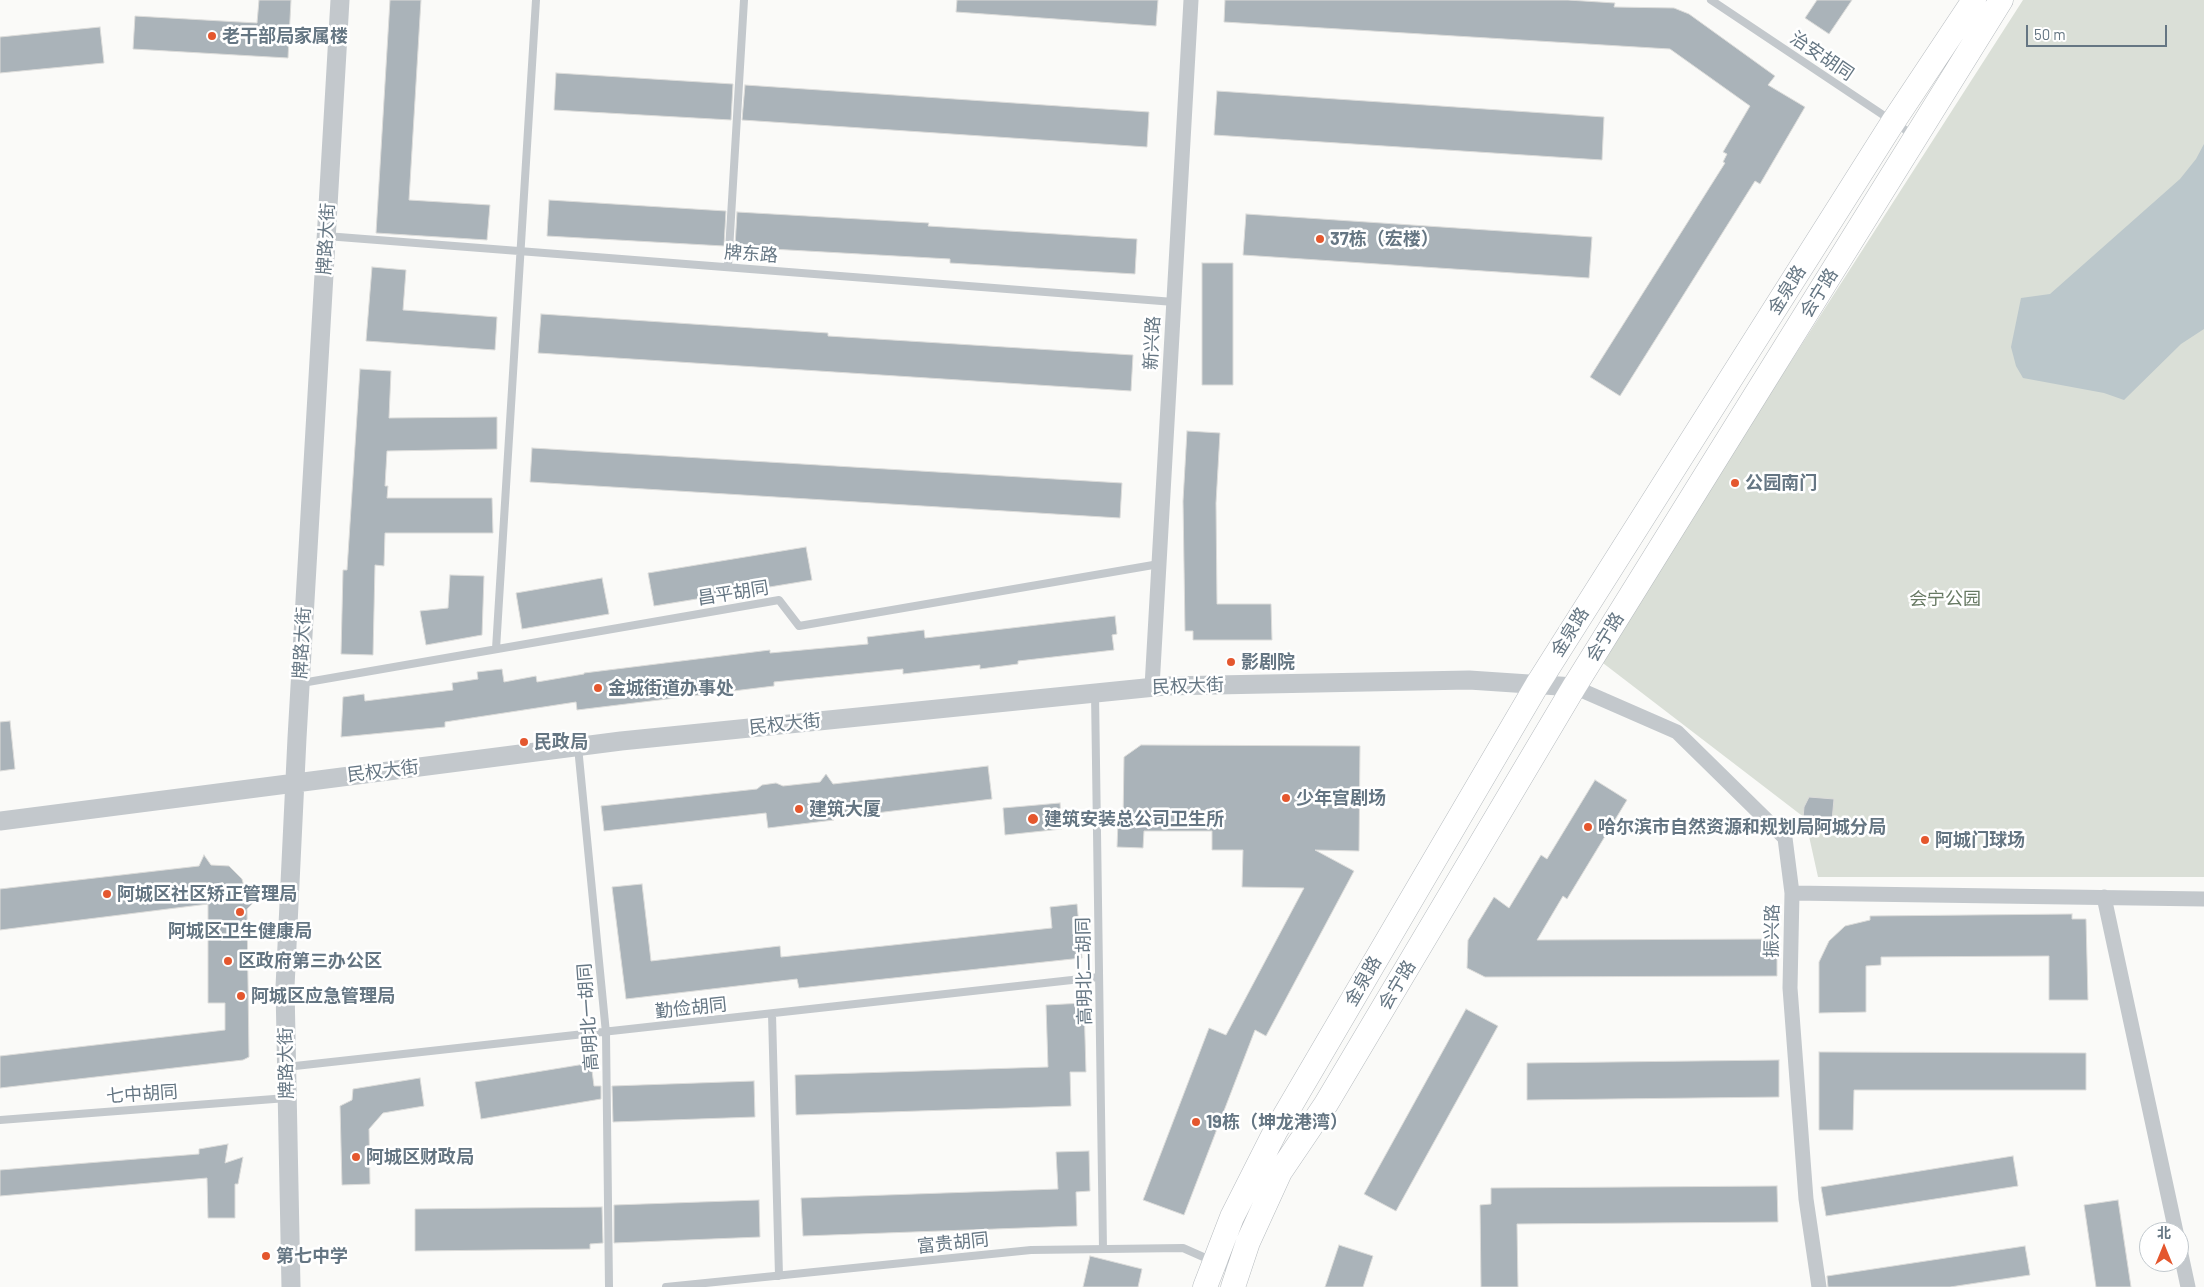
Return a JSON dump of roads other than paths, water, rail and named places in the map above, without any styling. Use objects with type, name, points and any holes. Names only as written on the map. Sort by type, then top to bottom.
[{"type":"main road","name":"金泉路","points":[[1205,1287],[1232,1217],[1275,1132],[1537,685],[1894,122],[1974,0]]},
{"type":"main road","name":"会宁路","points":[[1236,1280],[1248,1242],[1280,1172],[1326,1104],[1574,687],[2001,0]]},
{"type":"street","name":"牌路大街","points":[[291,1287],[285,987],[294,782],[340,0]]},
{"type":"street","name":"新兴路","points":[[1152,687],[1191,0]]},
{"type":"street","name":"民权大街","points":[[0,821],[578,747],[1152,687],[1469,680],[1574,687]]},
{"type":"street","name":"振兴路","points":[[1574,687],[1677,732],[1785,838],[1792,893],[1790,988],[1806,1198],[1819,1287]]},
{"type":"street","points":[[1792,893],[2204,899]]},
{"type":"street","points":[[2104,897],[2174,1222]]},
{"type":"street","points":[[2185,1272],[2188,1287]]},
{"type":"lane","points":[[496,649],[522,252],[536,0]]},
{"type":"lane","points":[[728,268],[744,0]]},
{"type":"lane","name":"治安胡同","points":[[1712,0],[1916,137]]},
{"type":"lane","name":"牌东路","points":[[326,236],[1174,302]]},
{"type":"lane","name":"昌平胡同","points":[[300,683],[779,600],[799,626],[1159,564]]},
{"type":"lane","name":"高明北二胡同","points":[[1094,693],[1103,1249]]},
{"type":"lane","name":"高明北一胡同","points":[[578,747],[606,1033],[609,1287]]},
{"type":"lane","name":"勤俭胡同","points":[[286,1067],[1099,977]]},
{"type":"lane","points":[[772,1014],[778,1276]]},
{"type":"lane","name":"七中胡同","points":[[0,1120],[287,1098]]},
{"type":"lane","name":"富贵胡同","points":[[666,1287],[1031,1250],[1183,1248],[1214,1262],[1236,1280]]},
{"type":"place","name":"老干部局家属楼","points":[[212,36]]},
{"type":"place","name":"37栋（宏楼）","points":[[1320,239]]},
{"type":"place","name":"公园南门","points":[[1735,483]]},
{"type":"place","name":"影剧院","points":[[1231,662]]},
{"type":"place","name":"金城街道办事处","points":[[598,688]]},
{"type":"place","name":"民政局","points":[[524,742]]},
{"type":"place","name":"少年宫剧场","points":[[1286,798]]},
{"type":"place","name":"建筑大厦","points":[[799,809]]},
{"type":"place","name":"建筑安装总公司卫生所","points":[[1033,819]]},
{"type":"place","name":"哈尔滨市自然资源和规划局阿城分局","points":[[1588,827]]},
{"type":"place","name":"阿城门球场","points":[[1925,840]]},
{"type":"place","name":"阿城区社区矫正管理局","points":[[107,894]]},
{"type":"place","name":"阿城区卫生健康局","points":[[240,912]]},
{"type":"place","name":"区政府第三办公区","points":[[228,961]]},
{"type":"place","name":"阿城区应急管理局","points":[[241,996]]},
{"type":"place","name":"19栋（坤龙港湾）","points":[[1196,1122]]},
{"type":"place","name":"阿城区财政局","points":[[356,1157]]},
{"type":"place","name":"第七中学","points":[[266,1256]]},
{"type":"park label","name":"会宁公园","points":[[1945,599]]}]
